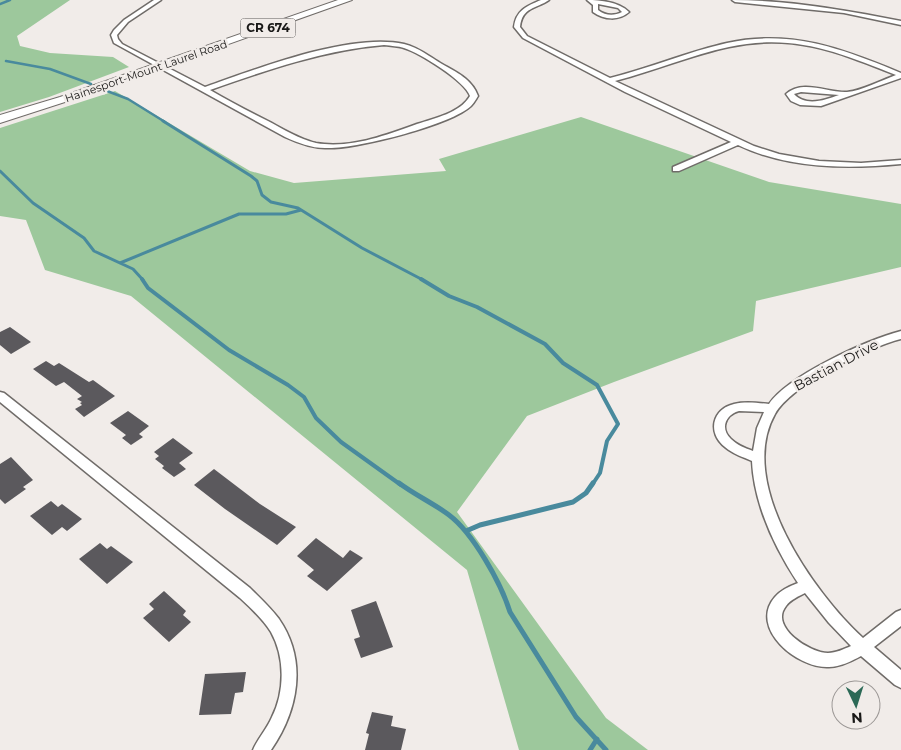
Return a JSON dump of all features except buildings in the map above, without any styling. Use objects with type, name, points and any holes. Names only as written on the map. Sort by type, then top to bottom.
[{"type":"main road","name":"Hainesport-Mount Laurel Road","points":[[0,119],[160,66],[347,0]]},
{"type":"street","points":[[158,0],[122,24],[114,35],[114,39],[120,45],[293,138],[308,143],[331,146],[368,140],[448,115],[469,104],[474,96],[473,91],[465,82],[417,53],[403,46],[385,43],[365,44],[319,55],[204,90]]},
{"type":"street","points":[[546,0],[521,12],[518,18],[520,32],[540,45],[737,142],[770,154],[819,163],[861,164],[901,162]]},
{"type":"street","points":[[591,0],[620,7],[626,12],[617,16],[602,16],[595,11],[596,5],[591,0]]},
{"type":"street","points":[[735,0],[846,11],[901,23]]},
{"type":"street","points":[[610,80],[716,48],[762,42],[792,42],[828,47],[901,76]]},
{"type":"street","points":[[848,94],[806,89],[795,90],[790,94],[798,101],[816,105],[901,76]]},
{"type":"street","points":[[676,169],[737,142]]},
{"type":"street","name":"Bastian Drive","points":[[901,335],[880,342],[788,391],[772,408],[760,436],[759,459],[761,480],[770,515],[787,552],[807,585],[830,613],[862,646],[901,680]]},
{"type":"street","points":[[0,396],[245,593],[276,626],[286,645],[290,666],[289,689],[283,713],[270,739],[262,750]]},
{"type":"street","points":[[759,459],[734,448],[728,443],[719,429],[719,421],[723,414],[730,410],[748,407],[772,408]]},
{"type":"street","points":[[807,585],[782,599],[777,606],[775,616],[777,627],[785,638],[808,655],[830,660],[844,656],[862,646],[901,617]]},
{"type":"green space","points":[[0,0],[70,0],[17,36],[20,46],[50,53],[113,57],[129,67],[49,97],[0,112]]},
{"type":"green space","points":[[115,91],[250,171],[294,183],[446,171],[439,159],[581,117],[769,182],[901,204],[901,267],[756,301],[753,331],[527,416],[457,512],[606,718],[648,750],[519,750],[467,570],[131,296],[45,270],[26,220],[0,216],[0,128]]},
{"type":"waterway","points":[[0,4],[10,0]]},
{"type":"waterway","points":[[6,61],[50,69],[91,84]]},
{"type":"waterway","points":[[107,91],[128,99],[165,122]]},
{"type":"waterway","points":[[163,121],[251,176],[257,181],[262,195],[271,202],[298,208],[362,248],[423,280]]},
{"type":"waterway","points":[[0,171],[33,203],[84,238],[94,251],[120,263]]},
{"type":"waterway","points":[[120,263],[239,214],[286,214],[301,210]]},
{"type":"waterway","points":[[120,263],[133,269],[143,280]]},
{"type":"waterway","points":[[142,279],[148,288],[229,350],[288,385],[304,397],[316,418],[341,442],[401,485]]},
{"type":"waterway","points":[[421,279],[449,296],[477,307],[545,344],[563,363],[597,385],[618,424],[607,441],[600,473],[592,485]]},
{"type":"waterway","points":[[399,483],[449,515],[467,534],[493,573],[510,612],[576,717],[597,740]]},
{"type":"waterway","points":[[466,531],[480,525],[573,502],[586,493],[593,483]]},
{"type":"waterway","points":[[590,750],[597,740]]},
{"type":"waterway","points":[[597,740],[606,750]]}]
